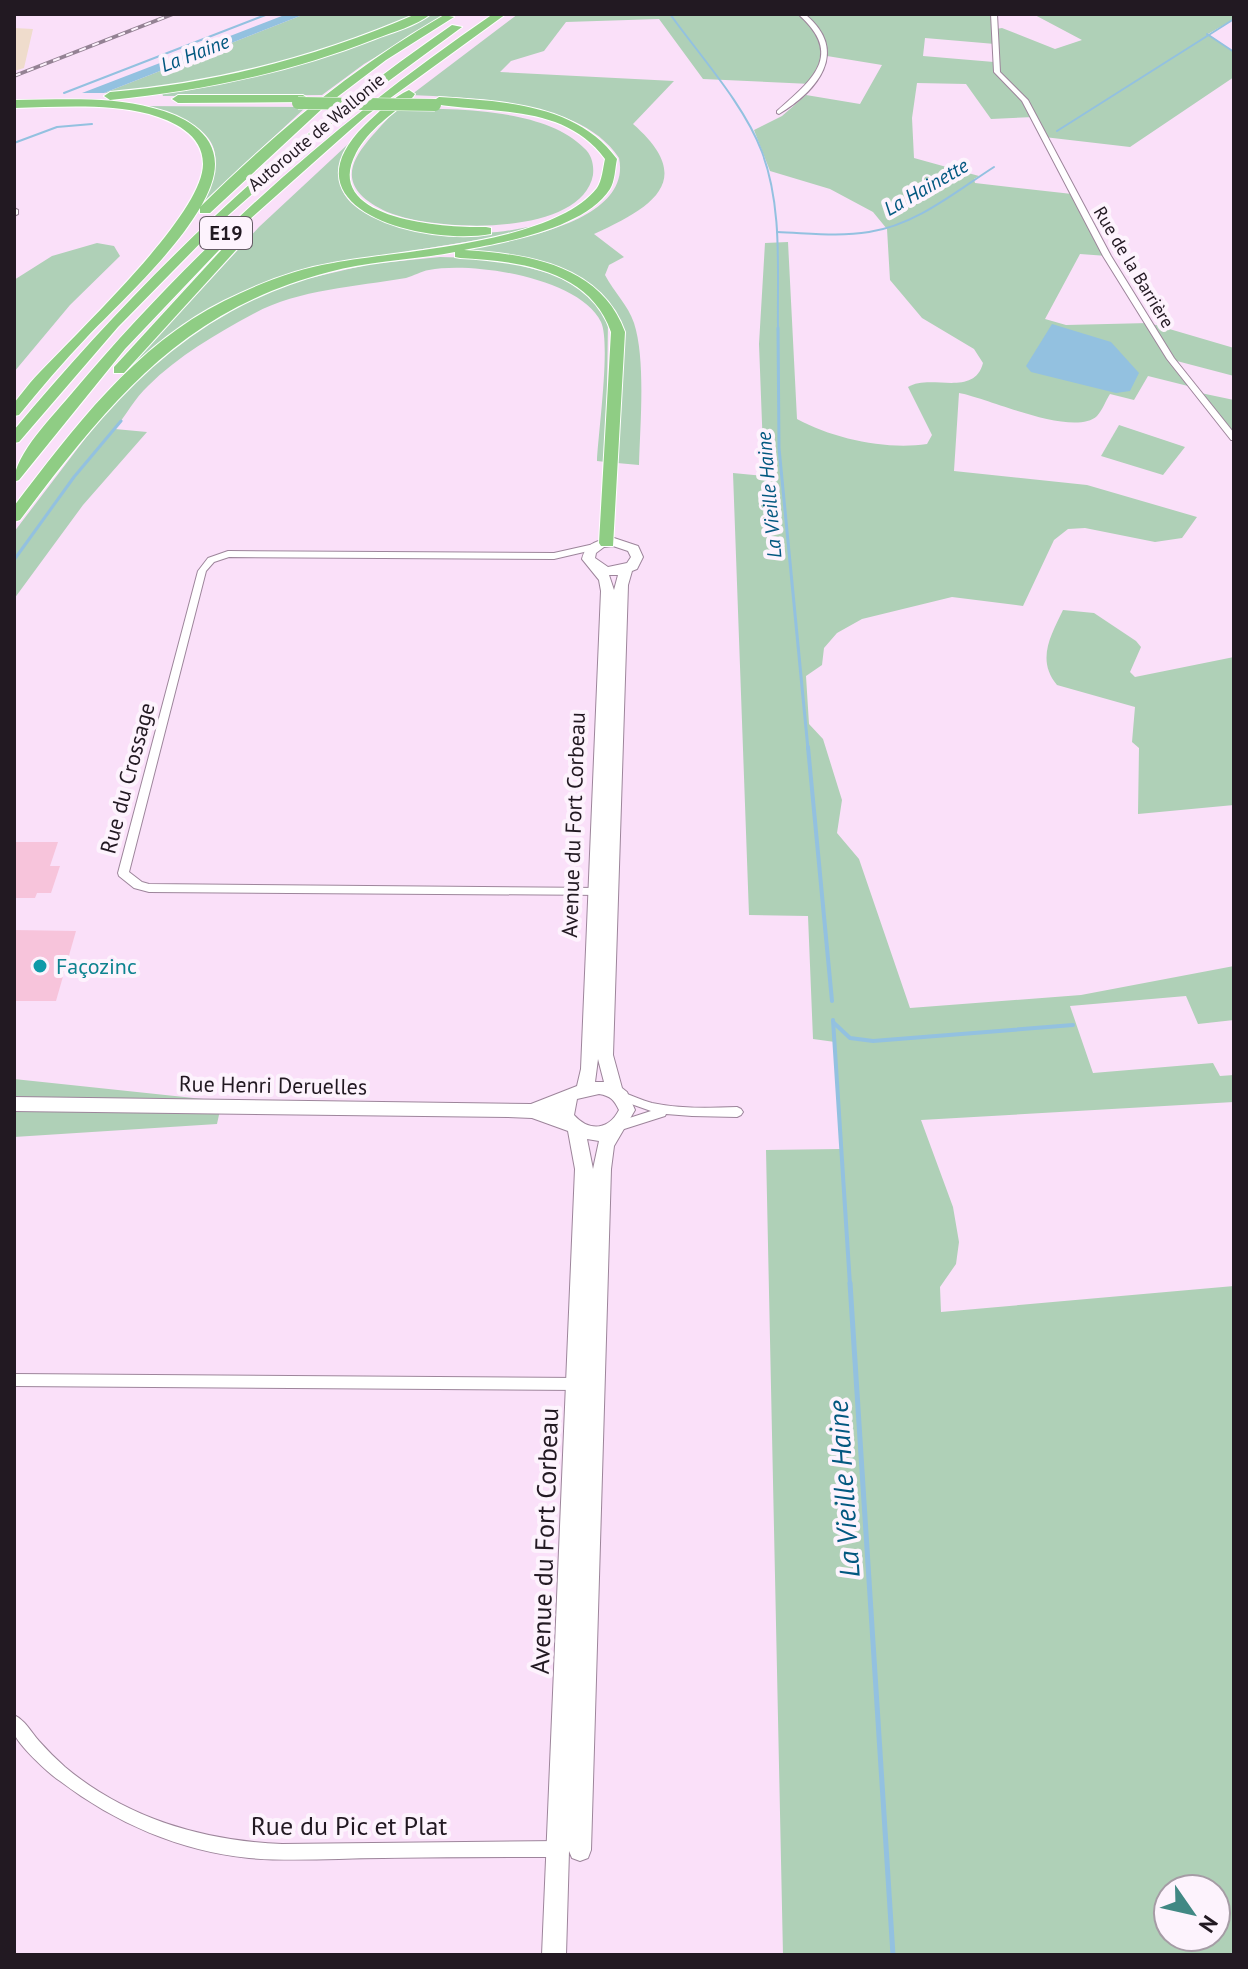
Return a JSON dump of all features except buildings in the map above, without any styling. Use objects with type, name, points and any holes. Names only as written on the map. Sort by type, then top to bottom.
[{"type":"highway","points":[[14,102],[151,93],[266,73],[327,54],[425,14]]},
{"type":"highway","points":[[141,271],[288,129],[367,68],[454,14]]},
{"type":"highway","name":"Autoroute de Wallonie","points":[[14,439],[105,330],[216,217],[338,112],[476,14]]},
{"type":"highway","name":"Autoroute de Wallonie","points":[[14,477],[128,335],[237,222],[348,124],[500,14]]},
{"type":"highway","points":[[14,503],[91,402],[212,267],[308,173],[472,41],[476,29]]},
{"type":"highway","points":[[430,73],[360,140],[346,162],[346,187],[352,196],[373,212],[414,227],[445,231],[516,228],[571,210],[585,201],[601,181],[600,158],[586,141],[571,132],[503,111],[437,103]]},
{"type":"highway","points":[[14,517],[118,387],[153,353],[190,325],[259,289],[291,277],[384,257],[479,243],[565,220],[598,200],[611,179],[607,152],[588,134],[572,125],[517,109],[437,103],[58,99]]},
{"type":"highway","points":[[14,102],[300,101]]},
{"type":"highway","points":[[14,412],[141,271],[190,210],[205,185],[209,165],[206,146],[195,131],[168,117],[128,108],[79,104]]},
{"type":"highway","points":[[384,257],[444,253],[516,260],[561,273],[594,291],[606,302],[613,312],[618,332],[600,545]]},
{"type":"street","points":[[779,112],[824,68],[827,56],[816,27],[801,14]]},
{"type":"street","name":"Rue de la Barrière","points":[[994,14],[995,66],[1025,100],[1095,235],[1171,359],[1234,438]]},
{"type":"street","points":[[622,543],[633,549],[636,562],[626,569],[611,571],[560,555],[622,543]]},
{"type":"street","points":[[593,566],[588,555],[600,545]]},
{"type":"street","name":"Rue du Crossage","points":[[560,555],[228,554],[205,564],[123,873],[138,885],[149,888],[602,892]]},
{"type":"street","name":"Avenue du Fort Corbeau","points":[[593,566],[605,579],[608,591],[602,892],[605,1055],[617,1093]]},
{"type":"street","name":"Avenue du Fort Corbeau","points":[[578,1092],[589,1069],[621,585],[626,569]]},
{"type":"street","points":[[666,1112],[594,1134],[573,1126],[565,1110],[578,1092],[604,1087],[644,1107],[666,1112],[737,1112]]},
{"type":"street","name":"Rue Henri Deruelles","points":[[532,1111],[578,1092]]},
{"type":"street","points":[[617,1093],[627,1110],[617,1128]]},
{"type":"street","name":"Rue Henri Deruelles","points":[[14,1104],[532,1111],[573,1126]]},
{"type":"street","name":"Avenue du Fort Corbeau","points":[[573,1126],[584,1169],[580,1850]]},
{"type":"street","name":"Avenue du Fort Corbeau","points":[[554,1955],[585,1384],[602,1169],[605,1146],[617,1128]]},
{"type":"street","points":[[14,1380],[585,1384]]},
{"type":"street","name":"Rue du Pic et Plat","points":[[14,1722],[44,1760],[94,1797],[155,1826],[217,1844],[278,1851],[580,1850]]},
{"type":"shaded area","points":[[14,28],[33,29],[24,68],[14,71]]},
{"type":"green space","points":[[305,14],[417,14],[342,44],[264,68],[185,84],[104,93]]},
{"type":"green space","points":[[430,14],[448,14],[364,64],[322,95],[163,96],[162,93],[266,73]]},
{"type":"green space","points":[[518,14],[994,14],[996,29],[1002,28],[1055,49],[1082,40],[1033,14],[1234,14],[1234,19],[1208,34],[1234,52],[1234,77],[1130,147],[1044,137],[1034,117],[991,119],[966,84],[917,83],[912,118],[914,158],[979,176],[974,179],[975,183],[1072,194],[1107,256],[1080,254],[1045,319],[1066,325],[1149,323],[1234,348],[1234,376],[1173,360],[1192,387],[1148,376],[1134,400],[1110,394],[1097,416],[1085,422],[1050,420],[959,393],[954,471],[1087,485],[1197,517],[1182,538],[1155,542],[1085,528],[1068,529],[1054,540],[1023,606],[952,597],[862,619],[837,633],[824,648],[822,665],[806,676],[809,724],[823,739],[842,800],[837,833],[859,859],[910,1008],[1081,995],[1234,966],[1234,1020],[1198,1024],[1186,996],[1070,1006],[1093,1073],[1213,1063],[1220,1076],[1234,1075],[1234,1102],[921,1120],[953,1207],[959,1242],[956,1264],[940,1287],[941,1312],[1234,1286],[1234,1955],[783,1955],[766,1150],[840,1149],[835,1042],[813,1039],[808,916],[749,915],[733,473],[764,476],[759,344],[765,243],[788,242],[797,419],[860,441],[895,445],[927,444],[932,435],[908,387],[917,383],[971,380],[983,363],[974,349],[922,318],[890,280],[887,229],[873,212],[830,189],[770,171],[754,130],[782,116],[806,95],[860,104],[882,65],[827,56],[824,68],[811,84],[703,79],[659,19],[566,22],[544,51],[511,61],[500,72],[674,81],[633,124],[652,144],[662,161],[664,176],[660,190],[634,213],[594,234],[624,257],[609,265],[605,275],[631,316],[640,355],[639,465],[617,463],[622,325],[612,306],[596,290],[554,270],[461,250],[534,235],[587,214],[607,199],[618,181],[619,158],[602,139],[580,124],[553,113],[464,98],[411,95]],"holes":[[[925,38],[995,44],[994,62],[923,56]]]},
{"type":"green space","points":[[138,106],[306,107],[194,211],[214,171],[215,151],[210,140],[190,124]]},
{"type":"green space","points":[[397,108],[496,113],[546,125],[567,135],[587,151],[592,160],[593,175],[582,196],[561,211],[533,220],[500,225],[433,223],[383,210],[364,198],[354,185],[352,173],[363,147]]},
{"type":"green space","points":[[375,119],[344,156],[340,184],[349,201],[367,214],[416,229],[466,233],[503,231],[556,221],[496,237],[362,259],[252,288],[150,352],[113,385],[259,227]]},
{"type":"green space","points":[[97,243],[114,246],[120,256],[70,305],[14,372],[14,280],[52,256]]},
{"type":"green space","points":[[440,257],[516,264],[555,275],[587,293],[608,320],[606,462],[597,461],[604,333],[601,322],[589,307],[571,294],[523,276],[471,268],[448,268],[308,294],[271,306],[225,329],[185,355],[143,391],[115,429],[147,432],[83,505],[14,599],[14,532],[94,427],[147,367],[214,317],[289,283],[370,264]]},
{"type":"green space","points":[[1196,392],[1234,400],[1234,432],[1228,430]]},
{"type":"green space","points":[[1119,425],[1185,447],[1163,475],[1101,456]]},
{"type":"green space","points":[[1063,610],[1094,613],[1136,641],[1141,647],[1130,672],[1135,677],[1234,657],[1234,805],[1138,814],[1139,748],[1132,742],[1135,707],[1057,685],[1047,666],[1048,648]]},
{"type":"green space","points":[[14,1079],[222,1101],[217,1124],[14,1137]]},
{"type":"water","name":"La Haine","points":[[287,14],[305,14],[104,93],[82,93]]},
{"type":"water","points":[[1052,324],[1111,342],[1139,373],[1130,391],[1116,393],[1031,372],[1026,366]]},
{"type":"waterway","name":"La Haine","points":[[64,93],[268,14]]},
{"type":"waterway","name":"La Vieille Haine","points":[[670,14],[733,98],[762,152],[769,173],[776,218],[778,328]]},
{"type":"waterway","points":[[1209,35],[1234,19]]},
{"type":"waterway","points":[[1057,131],[1209,35]]},
{"type":"waterway","name":"La Hainette","points":[[1209,35],[1234,52]]},
{"type":"waterway","points":[[14,143],[57,127],[92,124]]},
{"type":"waterway","name":"La Hainette","points":[[777,232],[846,234],[886,228],[919,215],[994,167]]},
{"type":"waterway","name":"La Vieille Haine","points":[[778,328],[779,448],[808,749]]},
{"type":"waterway","points":[[14,560],[74,477],[121,421]]},
{"type":"waterway","name":"La Vieille Haine","points":[[808,747],[832,1001]]},
{"type":"waterway","name":"La Vieille Haine","points":[[833,1020],[850,1285]]},
{"type":"waterway","points":[[834,1023],[850,1038],[873,1041],[1073,1025]]},
{"type":"waterway","name":"La Vieille Haine","points":[[850,1283],[893,1955]]},
{"type":"railway","points":[[14,76],[173,14]]},
{"type":"place","name":"Façozinc","points":[[40,966]]}]
